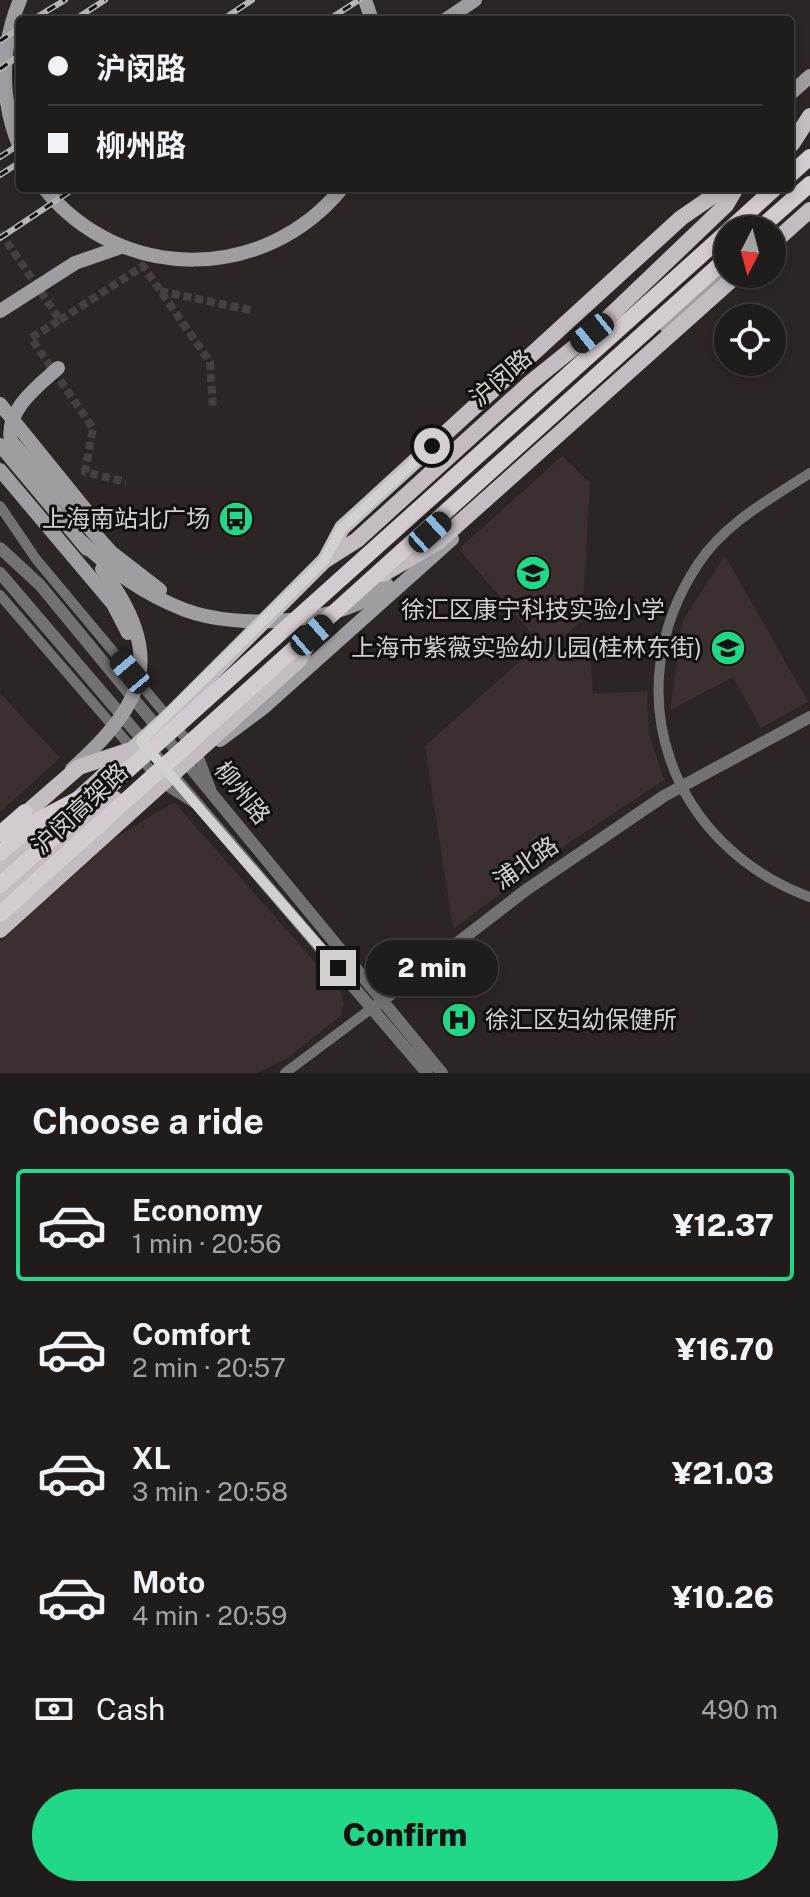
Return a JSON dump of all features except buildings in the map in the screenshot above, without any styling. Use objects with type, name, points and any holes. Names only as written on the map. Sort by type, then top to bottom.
[{"type":"highway","points":[[794,171],[810,157]]},
{"type":"highway","points":[[774,216],[810,184]]},
{"type":"highway","name":"沪闵高架路","points":[[744,216],[771,192]]},
{"type":"highway","name":"沪闵高架路","points":[[0,885],[714,243]]},
{"type":"highway","name":"沪闵高架路","points":[[0,914],[714,270]]},
{"type":"highway","points":[[0,853],[40,819],[78,799]]},
{"type":"highway","points":[[0,835],[25,812]]},
{"type":"highway","points":[[0,921],[36,886],[68,842]]},
{"type":"highway","points":[[36,886],[83,854]]},
{"type":"main road","points":[[451,16],[475,0]]},
{"type":"main road","points":[[0,23],[18,6]]},
{"type":"main road","points":[[16,136],[5,86],[6,51],[18,6]]},
{"type":"main road","points":[[794,90],[810,76]]},
{"type":"main road","points":[[794,140],[810,116]]},
{"type":"main road","points":[[781,216],[810,184]]},
{"type":"main road","points":[[48,192],[85,227],[121,247],[146,255],[191,261],[245,253],[282,239],[307,223],[338,192]]},
{"type":"main road","name":"沪闵路","points":[[0,835],[79,767],[170,733],[324,561],[342,528],[681,218],[710,198],[725,192]]},
{"type":"main road","name":"沪闵路","points":[[324,561],[357,540],[530,383],[592,333],[726,205],[733,192]]},
{"type":"main road","points":[[784,216],[810,194]]},
{"type":"main road","points":[[786,231],[810,210]]},
{"type":"main road","points":[[786,240],[810,219]]},
{"type":"main road","points":[[0,314],[75,263],[121,247]]},
{"type":"main road","points":[[0,902],[154,765],[170,733],[312,635],[714,280]]},
{"type":"main road","points":[[82,542],[114,573],[137,588],[196,612],[294,621],[347,609],[377,594],[714,281]]},
{"type":"main road","points":[[383,574],[438,542],[722,288]]},
{"type":"main road","points":[[87,837],[263,708],[733,288]]},
{"type":"main road","points":[[25,812],[106,738],[127,710],[141,668],[140,637],[129,608],[6,443],[20,405],[58,368]]},
{"type":"main road","points":[[24,387],[0,407],[98,525]]},
{"type":"main road","points":[[6,443],[111,552],[152,586],[196,612]]},
{"type":"main road","points":[[0,470],[123,618],[134,655],[136,686]]},
{"type":"main road","points":[[0,930],[299,660],[312,635]]},
{"type":"main road","name":"沪闵路","points":[[0,870],[136,745]]},
{"type":"street","points":[[810,473],[721,536],[699,562],[671,618],[659,677],[659,710],[664,744],[680,787],[708,829],[739,858],[772,881],[810,897]]},
{"type":"street","points":[[0,506],[36,559],[170,733]]},
{"type":"street","name":"柳州路","points":[[0,548],[40,585],[192,756],[211,791],[427,1073]]},
{"type":"street","name":"柳州路","points":[[0,573],[166,780],[195,804],[442,1073]]},
{"type":"street","points":[[0,595],[136,745]]},
{"type":"street","name":"浦北路","points":[[285,1073],[526,890],[680,787],[810,717]]},
{"type":"shaded area","name":"徐汇区康宁科技实验小学","points":[[562,456],[590,483],[582,620],[557,643],[540,643],[459,549]]},
{"type":"shaded area","name":"上海市紫薇实验幼儿园(桂林东街)","points":[[725,556],[808,702],[761,728],[733,677],[670,710],[683,620]]},
{"type":"shaded area","points":[[590,650],[593,694],[647,691],[649,734],[664,780],[570,842],[453,929],[425,746],[530,652]]},
{"type":"shaded area","points":[[0,693],[60,758],[0,812]]},
{"type":"shaded area","points":[[174,802],[341,992],[344,1005],[341,1015],[289,1057],[257,1073],[0,1073],[0,942],[112,840]]},
{"type":"tunnel","points":[[0,232],[60,320],[31,338],[93,428],[85,472],[126,482]]},
{"type":"tunnel","points":[[60,320],[143,266],[210,362],[213,409]]},
{"type":"tunnel","points":[[160,291],[250,310]]},
{"type":"railway","points":[[39,16],[65,0]]},
{"type":"railway","points":[[80,16],[105,0]]},
{"type":"railway","points":[[228,16],[252,0]]},
{"type":"railway","points":[[334,16],[359,0]]},
{"type":"railway","points":[[0,41],[16,31]]},
{"type":"railway","points":[[0,69],[16,58]]},
{"type":"railway","points":[[0,157],[16,147]]},
{"type":"railway","points":[[0,175],[16,165]]},
{"type":"railway","points":[[0,238],[69,192]]},
{"type":"place","name":"上海南站北广场","points":[[236,519]]},
{"type":"place","name":"徐汇区康宁科技实验小学","points":[[533,573]]},
{"type":"place","name":"上海市紫薇实验幼儿园(桂林东街)","points":[[728,648]]},
{"type":"place","name":"徐汇区妇幼保健所","points":[[459,1020]]},
{"type":"route","points":[[338,968],[141,741],[324,561],[342,528],[432,446]]}]
